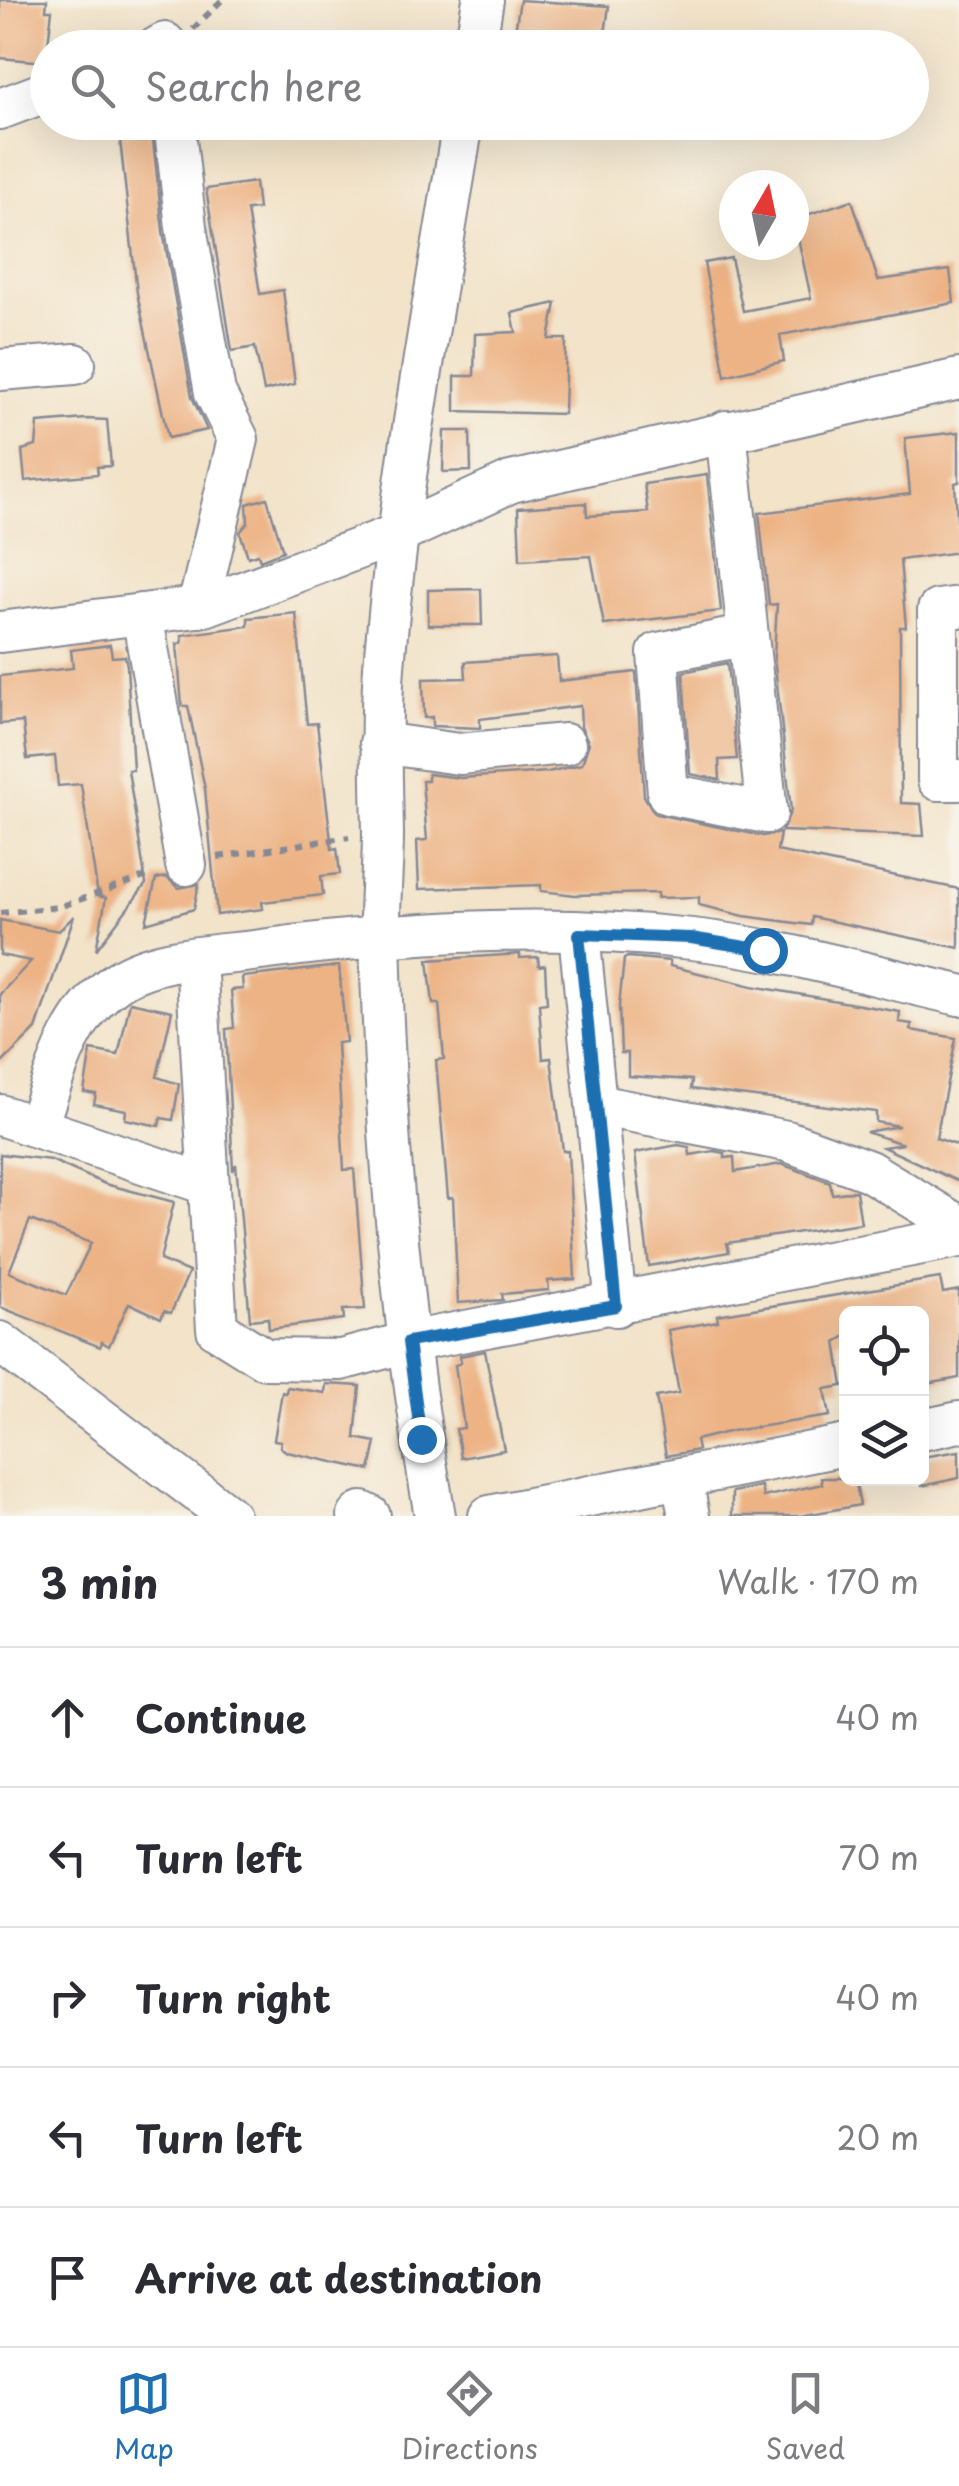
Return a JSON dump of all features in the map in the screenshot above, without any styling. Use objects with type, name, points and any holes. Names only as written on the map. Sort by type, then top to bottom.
[{"type":"street","points":[[478,30],[483,0]]},
{"type":"street","points":[[0,109],[30,98]]},
{"type":"street","points":[[176,140],[186,227],[214,393],[238,439],[198,607]]},
{"type":"street","points":[[435,1516],[408,1342],[392,1182],[380,934],[380,743],[400,533],[460,140]]},
{"type":"street","points":[[0,370],[75,364]]},
{"type":"street","points":[[0,632],[198,607],[245,594],[400,533],[511,482],[959,380]]},
{"type":"street","points":[[726,431],[748,635],[764,794],[767,813],[668,794],[658,654],[748,635]]},
{"type":"street","points":[[959,608],[938,610],[938,780],[959,780]]},
{"type":"street","points":[[142,614],[186,865]]},
{"type":"street","points":[[380,743],[459,754],[565,744]]},
{"type":"street","points":[[209,1186],[19,1121],[66,1038],[101,995],[140,972],[196,958],[380,934],[579,934],[728,944],[959,995]]},
{"type":"street","points":[[579,934],[616,1306]]},
{"type":"street","points":[[196,958],[217,1329],[265,1359],[341,1360],[408,1342],[616,1306],[959,1237]]},
{"type":"street","points":[[596,1105],[788,1142],[869,1171],[959,1226]]},
{"type":"street","points":[[0,1342],[229,1516]]},
{"type":"street","points":[[929,1428],[959,1422]]},
{"type":"street","points":[[490,1516],[685,1497],[839,1447]]},
{"type":"street","points":[[358,1516],[362,1512],[370,1516]]},
{"type":"building","points":[[0,0],[47,0],[46,10],[52,10],[50,30],[30,30],[30,61],[0,58]]},
{"type":"building","points":[[520,0],[609,6],[606,30],[515,30]]},
{"type":"building","points":[[120,140],[153,140],[163,231],[192,397],[207,430],[168,438],[137,293]]},
{"type":"building","points":[[255,182],[258,209],[247,210],[260,294],[283,290],[295,384],[264,391],[255,347],[232,351],[206,189]]},
{"type":"building","points":[[852,200],[878,280],[950,270],[954,303],[780,335],[784,361],[725,376],[704,263],[731,260],[743,311],[811,298],[803,260],[809,260],[809,214]]},
{"type":"building","points":[[556,303],[549,339],[566,339],[564,414],[455,411],[455,376],[474,376],[475,334],[516,332],[512,313]]},
{"type":"building","points":[[107,420],[111,466],[97,467],[98,474],[25,481],[22,450],[36,446],[38,423]]},
{"type":"building","points":[[444,431],[470,431],[471,471],[443,472]]},
{"type":"building","points":[[959,432],[959,482],[955,483],[959,552],[900,560],[906,627],[900,627],[901,803],[921,804],[924,836],[782,831],[791,810],[774,656],[777,604],[769,605],[759,513],[910,494],[905,438]]},
{"type":"building","points":[[707,475],[721,611],[604,625],[591,556],[520,560],[518,508],[586,503],[587,516],[648,512],[644,484]]},
{"type":"building","points":[[267,498],[283,551],[260,560],[258,554],[248,557],[240,532],[248,523],[247,504]]},
{"type":"building","points":[[481,589],[482,625],[428,625],[428,590]]},
{"type":"building","points":[[296,613],[307,724],[317,723],[332,849],[337,848],[340,874],[321,876],[323,895],[262,902],[263,909],[217,915],[205,789],[188,706],[182,706],[177,644],[182,643],[182,635],[248,626],[248,618]]},
{"type":"building","points":[[110,645],[112,657],[125,656],[127,666],[133,770],[128,770],[146,884],[96,950],[106,898],[98,896],[81,784],[58,786],[55,756],[27,759],[23,722],[0,724],[0,676],[73,668],[71,650]]},
{"type":"building","points":[[557,656],[559,681],[636,672],[644,796],[655,814],[763,836],[780,833],[777,851],[959,889],[959,948],[812,917],[811,925],[744,916],[699,905],[699,897],[657,898],[658,893],[575,895],[541,891],[541,885],[419,889],[417,841],[427,840],[422,781],[428,781],[428,774],[461,778],[548,772],[582,764],[589,743],[581,727],[580,706],[480,719],[480,728],[432,726],[432,717],[424,718],[423,679],[466,678],[465,662]]},
{"type":"building","points":[[727,663],[737,759],[719,760],[720,780],[690,774],[683,672]]},
{"type":"building","points":[[166,877],[179,888],[199,884],[194,909],[146,923],[156,879]]},
{"type":"building","points":[[74,916],[36,1029],[0,1065],[0,994],[31,961],[0,955],[0,920],[59,931]]},
{"type":"building","points":[[520,954],[520,958],[538,957],[539,966],[545,965],[547,1003],[539,1004],[543,1059],[551,1058],[563,1151],[568,1151],[575,1279],[548,1281],[549,1290],[502,1294],[503,1300],[458,1303],[453,1197],[448,1198],[436,1060],[444,1059],[439,1004],[433,1004],[428,960]]},
{"type":"building","points":[[624,959],[670,961],[670,966],[752,986],[900,1012],[899,1022],[912,1024],[911,1030],[956,1038],[936,1138],[959,1146],[959,1182],[883,1147],[903,1144],[866,1132],[899,1126],[876,1122],[876,1112],[691,1089],[692,1080],[628,1076],[628,1053],[621,1053],[619,1006]]},
{"type":"building","points":[[339,966],[346,1042],[337,1043],[344,1170],[354,1169],[365,1309],[343,1310],[344,1319],[269,1329],[268,1318],[250,1320],[236,1164],[233,1171],[226,1029],[234,1028],[231,990],[243,989],[242,977]]},
{"type":"building","points":[[130,1002],[172,1011],[157,1077],[179,1084],[173,1120],[161,1118],[159,1126],[125,1119],[126,1110],[94,1104],[96,1094],[84,1092],[91,1050],[118,1055]]},
{"type":"building","points":[[678,1145],[689,1147],[690,1155],[714,1151],[725,1153],[725,1158],[734,1157],[735,1172],[781,1164],[830,1182],[832,1194],[856,1191],[861,1223],[727,1243],[729,1252],[649,1266],[635,1153]]},
{"type":"building","points":[[0,1154],[51,1160],[105,1184],[174,1202],[160,1260],[189,1272],[171,1313],[164,1311],[161,1318],[129,1303],[109,1346],[102,1342],[100,1347],[0,1307]],"holes":[[[30,1220],[91,1243],[66,1295],[9,1272]]]},
{"type":"building","points":[[940,1278],[943,1293],[959,1290],[959,1378],[929,1384],[929,1306],[839,1306],[839,1387],[825,1389],[830,1416],[732,1431],[696,1440],[698,1450],[666,1456],[656,1397],[679,1393],[668,1330],[718,1321],[717,1315]]},
{"type":"building","points":[[485,1351],[504,1450],[461,1458],[456,1429],[464,1428],[455,1365],[461,1363],[460,1356]]},
{"type":"building","points":[[326,1384],[360,1386],[355,1438],[376,1442],[370,1470],[287,1452],[280,1447],[281,1441],[274,1440],[282,1392],[286,1393],[287,1387],[325,1393]]},
{"type":"building","points":[[959,1451],[959,1478],[929,1484],[929,1456]]},
{"type":"building","points":[[821,1478],[839,1478],[839,1486],[856,1486],[860,1505],[800,1516],[732,1516],[732,1492],[761,1486],[763,1497],[822,1484]]},
{"type":"route","points":[[421,1439],[408,1342],[616,1306],[579,934],[691,938],[764,950]]}]
